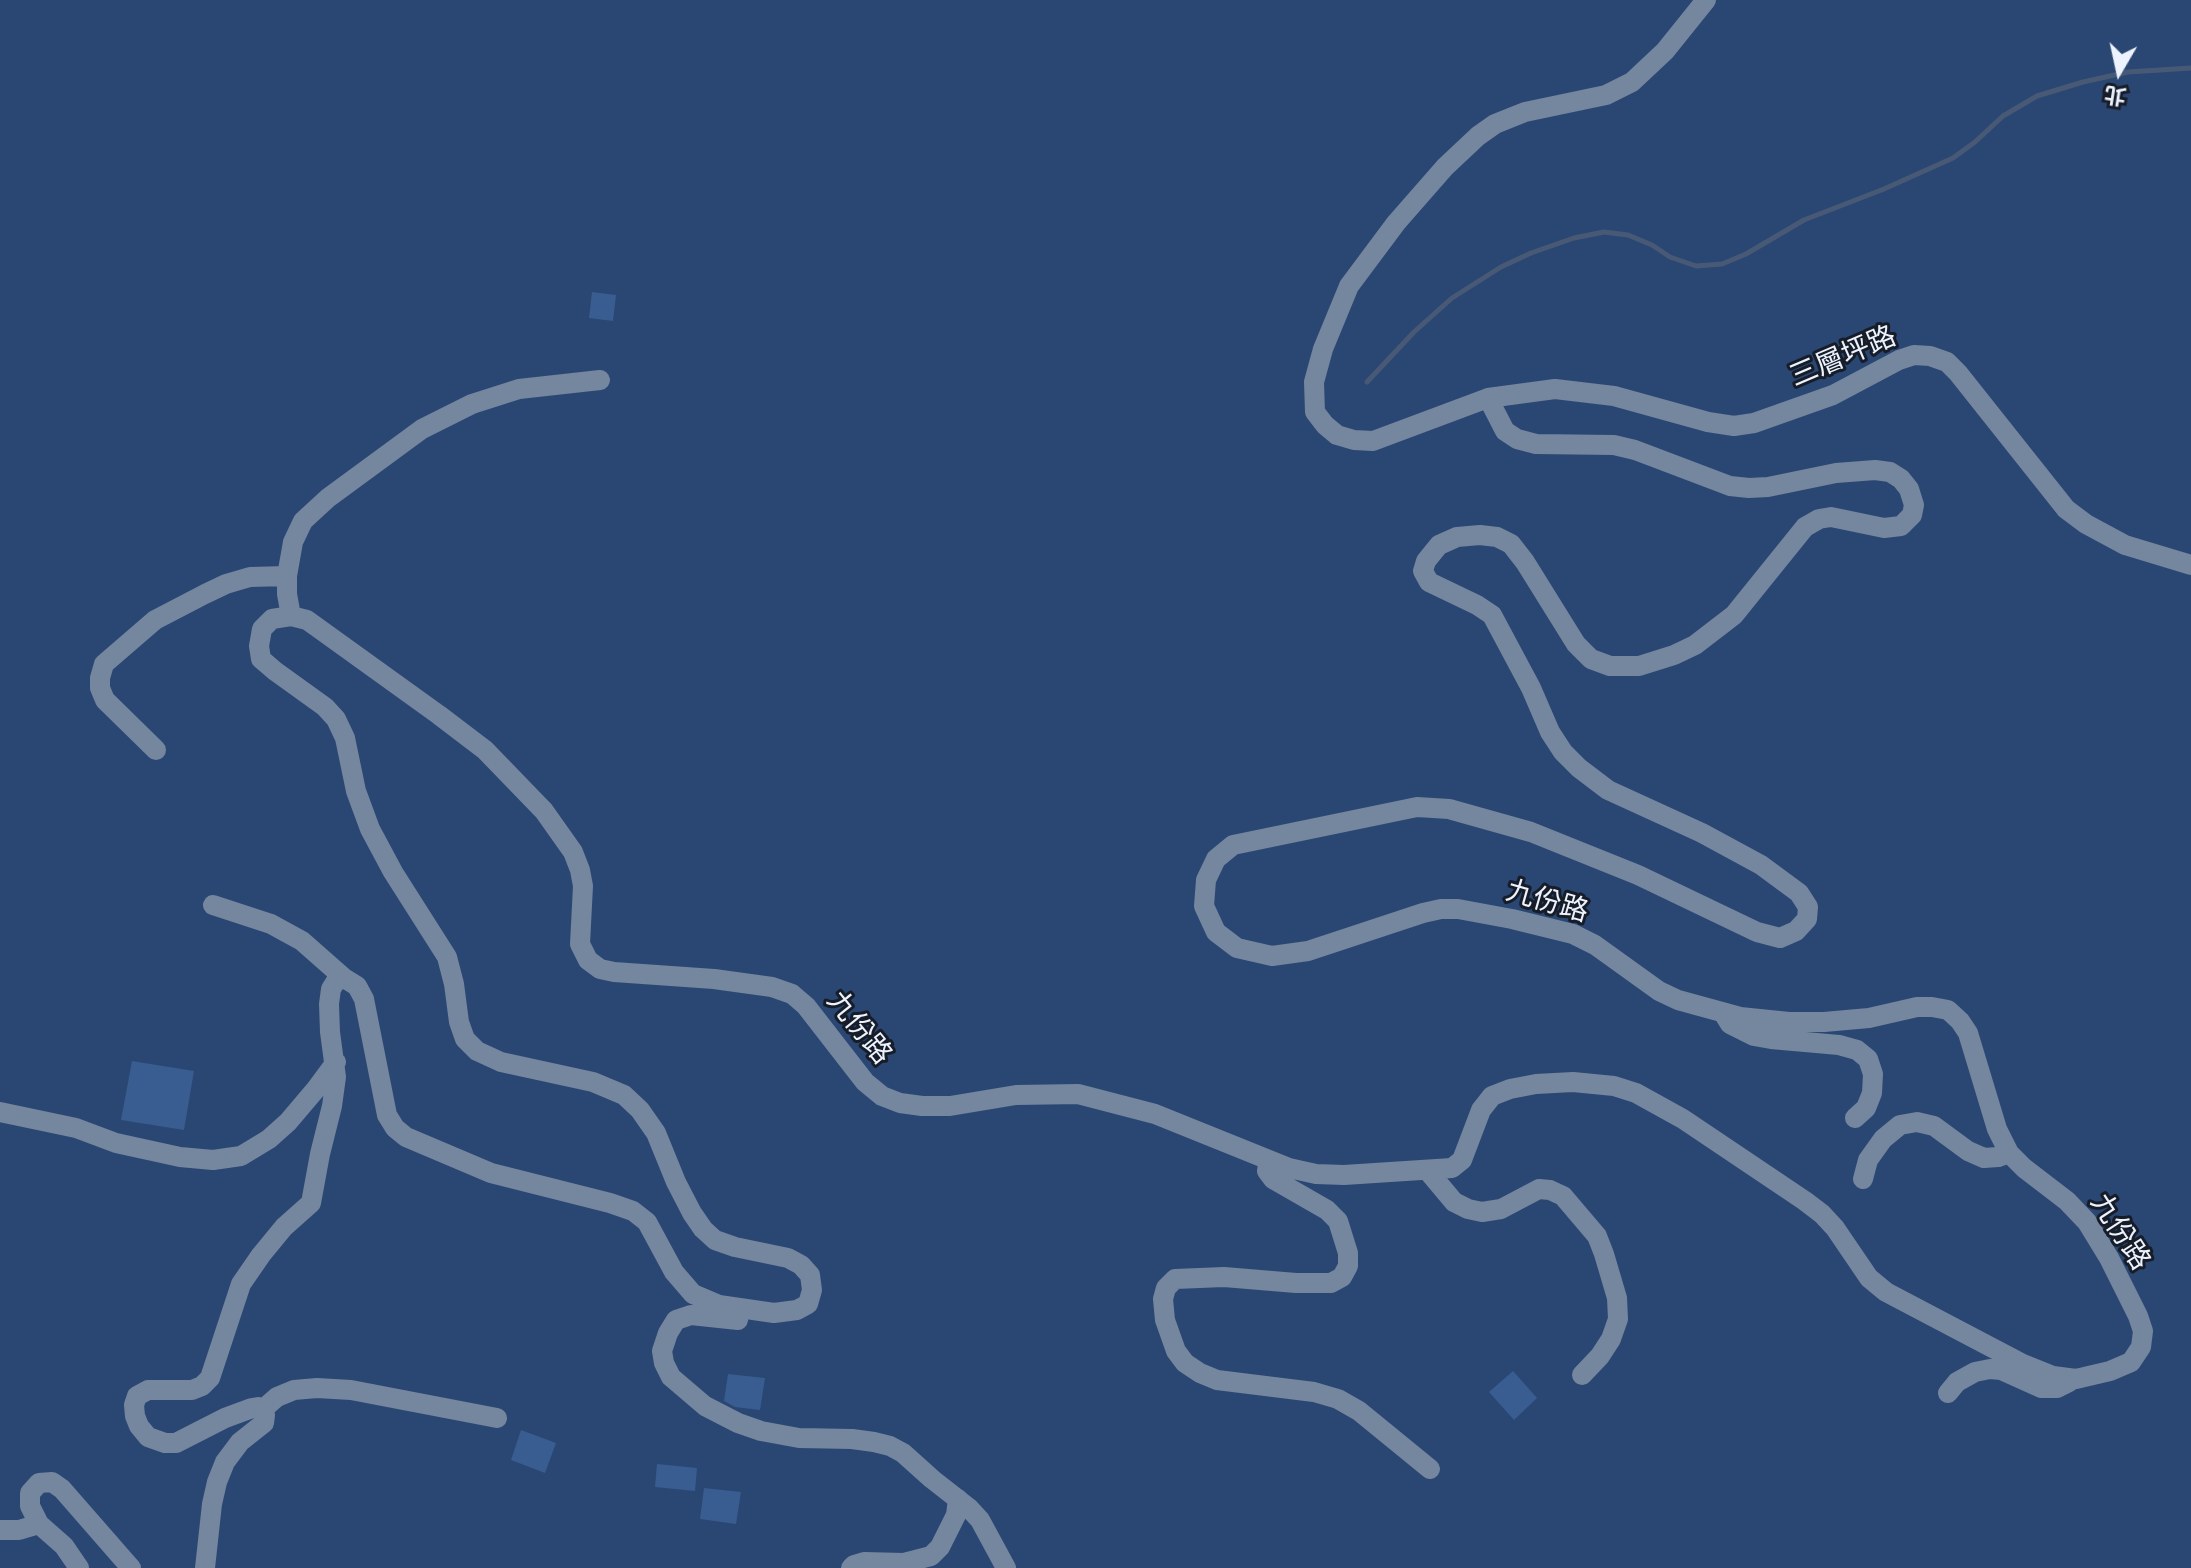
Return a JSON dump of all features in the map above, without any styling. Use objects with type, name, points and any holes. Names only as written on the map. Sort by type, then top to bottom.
[{"type":"street","name":"三層坪路","points":[[1706,0],[1665,51],[1632,82],[1606,95],[1525,112],[1495,124],[1445,167],[1396,223],[1349,286],[1323,349],[1314,382],[1315,412],[1325,425],[1337,435],[1373,441],[1488,398],[1555,389],[1614,396],[1708,422],[1734,426],[1754,423],[1833,395],[1899,360],[1914,355],[1930,356],[1947,362],[1958,373],[2066,509],[2125,545],[2191,565]]},
{"type":"street","points":[[213,905],[271,924],[302,941],[357,986],[369,1016],[375,1063],[387,1115],[395,1128],[406,1137],[491,1173],[633,1211],[647,1222],[674,1272],[693,1294],[719,1305],[774,1313],[797,1310],[808,1304],[812,1290],[810,1275],[801,1265],[788,1258],[715,1240],[703,1229],[676,1182],[656,1133],[640,1110],[624,1095],[593,1082],[501,1062],[477,1051],[465,1039],[447,957],[393,872],[370,829],[356,791],[345,738],[336,719],[325,707],[261,659],[259,646],[262,629],[272,619],[291,616],[287,576],[293,542],[303,521],[328,498],[422,429],[472,404],[519,389],[600,380]]},
{"type":"street","name":"九份路","points":[[291,616],[307,620],[333,637],[473,741],[513,777],[544,811],[573,852],[580,870],[583,886],[580,944],[588,960],[600,969],[614,972],[714,979],[772,987],[792,994],[806,1006],[865,1082],[882,1096],[900,1103],[950,1106],[1016,1095],[1078,1094],[1155,1114],[1289,1168],[1316,1174],[1344,1175],[1452,1168],[1462,1160],[1481,1110],[1492,1096],[1510,1089],[1573,1082],[1614,1086],[1636,1093],[1683,1119],[1822,1214],[1869,1278],[1886,1292],[2023,1364],[2053,1376],[2076,1379],[2131,1362],[2141,1347],[2143,1331],[2109,1258],[2087,1222],[2067,1201],[2009,1153],[1997,1129],[1968,1033],[1948,1010],[1917,1007],[1869,1018],[1824,1022],[1740,1017],[1668,996],[1595,945],[1573,934],[1458,909],[1423,913],[1308,951],[1272,956],[1237,948],[1216,932],[1204,906],[1206,880],[1216,859],[1233,845],[1417,807],[1449,809],[1531,832],[1638,875],[1757,932],[1780,938],[1796,931],[1807,919],[1808,907],[1799,893],[1761,865],[1702,833],[1608,790],[1579,768],[1563,752],[1550,732],[1531,688],[1492,615],[1429,582],[1423,571],[1426,561],[1439,545],[1457,537],[1497,537],[1511,544],[1525,562],[1576,644],[1591,659],[1610,666],[1639,666],[1695,645],[1734,615],[1805,527],[1819,519],[1831,517],[1884,528],[1901,526],[1912,515],[1914,505],[1909,489],[1890,472],[1875,470],[1836,473],[1749,488],[1721,483],[1614,445],[1536,444],[1517,439],[1505,431],[1488,398]]},
{"type":"street","points":[[156,750],[105,700],[100,688],[104,664],[155,620],[205,594],[250,577],[287,576]]},
{"type":"street","points":[[205,1568],[217,1482],[225,1462],[240,1442],[264,1423],[265,1415],[258,1407],[252,1408],[176,1443],[165,1443],[148,1437],[139,1426],[134,1405],[137,1396],[148,1390],[192,1390],[210,1378],[241,1284],[276,1236],[311,1203],[336,1077],[330,1032],[331,989],[336,981],[344,978]]},
{"type":"street","points":[[1722,1013],[1730,1024],[1754,1036],[1839,1045],[1857,1050],[1868,1059],[1873,1074],[1872,1093],[1866,1108],[1855,1118]]},
{"type":"street","points":[[0,1112],[76,1128],[116,1143],[180,1157],[213,1160],[241,1156],[269,1139],[288,1122],[336,1062]]},
{"type":"street","points":[[1863,1179],[1868,1160],[1883,1139],[1900,1125],[1917,1122],[1934,1126],[1968,1151],[1984,1158],[2009,1153]]},
{"type":"street","points":[[1269,1160],[1267,1171],[1273,1179],[1327,1210],[1338,1221],[1348,1253],[1348,1266],[1342,1277],[1331,1283],[1224,1277],[1175,1279],[1166,1288],[1163,1299],[1165,1320],[1176,1351],[1185,1363],[1217,1380],[1314,1392],[1338,1399],[1359,1411],[1430,1469]]},
{"type":"street","points":[[1428,1171],[1454,1202],[1482,1212],[1501,1209],[1539,1189],[1550,1190],[1563,1196],[1597,1236],[1617,1298],[1618,1319],[1611,1339],[1582,1375]]},
{"type":"street","points":[[781,1312],[734,1321],[691,1315],[676,1320],[662,1351],[671,1377],[705,1406],[761,1431],[799,1438],[852,1439],[890,1446],[903,1453],[980,1520],[1006,1568]]},
{"type":"street","points":[[1948,1393],[1957,1382],[1975,1372],[1990,1369],[2001,1370],[2041,1388],[2057,1388],[2076,1379]]},
{"type":"street","points":[[262,1410],[277,1397],[294,1390],[317,1388],[351,1390],[497,1418]]},
{"type":"street","points":[[79,1568],[64,1546],[39,1524],[30,1506],[30,1493],[39,1483],[52,1482],[62,1489],[131,1568]]},
{"type":"street","points":[[851,1568],[864,1562],[904,1563],[931,1556],[940,1547],[956,1515],[958,1499]]},
{"type":"street","points":[[0,1530],[19,1530],[39,1524]]},
{"type":"shaded area","points":[[0,0],[2191,0],[2191,1568],[0,1568]]},
{"type":"building","points":[[592,292],[616,295],[613,321],[589,318]]},
{"type":"building","points":[[132,1061],[194,1071],[184,1130],[121,1120]]},
{"type":"building","points":[[1513,1371],[1537,1398],[1514,1420],[1489,1392]]},
{"type":"building","points":[[728,1374],[765,1378],[760,1410],[735,1407],[724,1401]]},
{"type":"building","points":[[521,1430],[556,1443],[545,1473],[511,1460]]},
{"type":"building","points":[[657,1464],[697,1468],[695,1491],[655,1487]]},
{"type":"building","points":[[704,1488],[741,1492],[736,1524],[700,1519]]},
{"type":"waterway","points":[[1367,382],[1414,332],[1452,298],[1501,267],[1531,253],[1574,238],[1604,232],[1628,235],[1670,257],[1696,266],[1722,264],[1746,254],[1804,220],[1953,158],[2003,116],[2037,96],[2128,72],[2191,68]]}]
